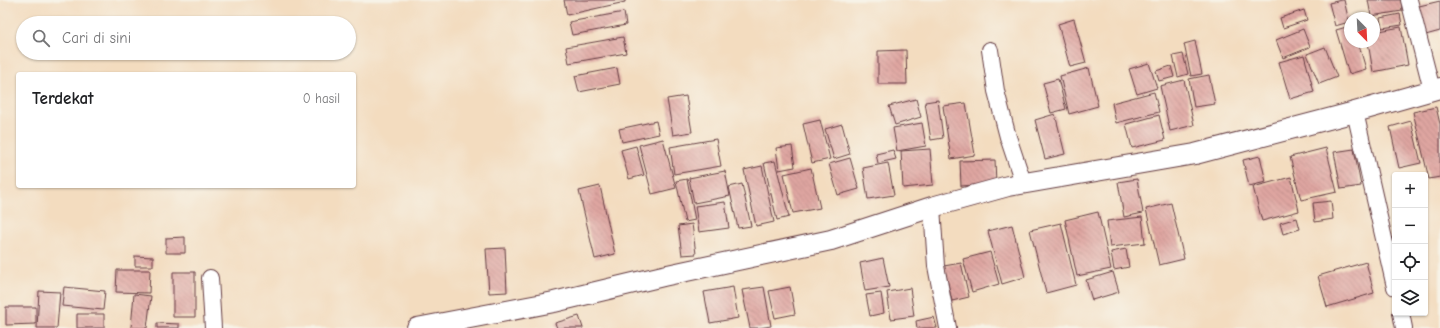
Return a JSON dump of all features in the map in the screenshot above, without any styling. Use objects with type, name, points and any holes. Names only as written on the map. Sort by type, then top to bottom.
[{"type":"street","points":[[417,328],[554,302],[663,276],[831,240],[932,207],[1023,182],[1195,154],[1436,89],[1409,0]]},
{"type":"street","points":[[990,50],[996,91],[1008,137],[1023,182]]},
{"type":"street","points":[[1355,112],[1393,280]]},
{"type":"street","points":[[932,207],[936,266],[948,328]]},
{"type":"street","points":[[210,278],[213,328]]},
{"type":"street","points":[[1402,316],[1404,328]]},
{"type":"building","points":[[564,0],[625,0],[625,2],[567,15]]},
{"type":"building","points":[[1344,0],[1347,12],[1344,12],[1344,23],[1335,26],[1329,3]]},
{"type":"building","points":[[1368,0],[1401,0],[1402,11],[1380,15],[1380,12],[1370,12]]},
{"type":"building","points":[[1440,1],[1440,31],[1422,36],[1415,7]]},
{"type":"building","points":[[1304,10],[1307,20],[1283,28],[1280,18]]},
{"type":"building","points":[[624,12],[626,25],[572,35],[569,22]]},
{"type":"building","points":[[1400,14],[1402,25],[1382,28],[1380,18]]},
{"type":"building","points":[[1074,19],[1086,63],[1070,67],[1058,24]]},
{"type":"building","points":[[1401,27],[1408,65],[1373,72],[1369,48],[1380,48],[1380,31]]},
{"type":"building","points":[[1344,28],[1344,48],[1360,48],[1366,69],[1349,74],[1336,30]]},
{"type":"building","points":[[1303,29],[1310,47],[1283,58],[1276,40]]},
{"type":"building","points":[[623,37],[626,53],[569,63],[566,47]]},
{"type":"building","points":[[1195,41],[1202,74],[1191,76],[1184,44]]},
{"type":"building","points":[[1325,47],[1337,77],[1319,84],[1307,54]]},
{"type":"building","points":[[906,50],[907,84],[878,84],[878,51]]},
{"type":"building","points":[[1183,54],[1188,74],[1178,77],[1173,56]]},
{"type":"building","points":[[1304,55],[1314,92],[1290,99],[1279,62]]},
{"type":"building","points":[[1149,63],[1157,88],[1137,94],[1129,69]]},
{"type":"building","points":[[1171,66],[1174,77],[1159,81],[1156,71]]},
{"type":"building","points":[[617,68],[620,84],[579,92],[575,76]]},
{"type":"building","points":[[1089,68],[1098,106],[1069,114],[1060,76]]},
{"type":"building","points":[[1209,75],[1215,104],[1194,107],[1189,79]]},
{"type":"building","points":[[1058,79],[1066,109],[1051,113],[1043,83]]},
{"type":"building","points":[[1184,80],[1194,125],[1170,131],[1160,86]]},
{"type":"building","points":[[1154,92],[1159,112],[1116,123],[1112,103]]},
{"type":"building","points":[[686,96],[692,132],[673,135],[667,99]]},
{"type":"building","points":[[916,99],[921,117],[895,125],[889,106]]},
{"type":"building","points":[[938,100],[943,138],[931,140],[925,102]]},
{"type":"building","points":[[966,103],[975,155],[951,159],[943,106]]},
{"type":"building","points":[[1436,107],[1440,124],[1440,177],[1429,179],[1413,112]]},
{"type":"building","points":[[1055,114],[1065,154],[1045,159],[1035,120]]},
{"type":"building","points":[[1159,115],[1165,140],[1132,148],[1126,124]]},
{"type":"building","points":[[820,120],[830,159],[812,163],[803,124]]},
{"type":"building","points":[[656,121],[659,134],[622,142],[619,129]]},
{"type":"building","points":[[1411,121],[1421,163],[1399,168],[1390,127]]},
{"type":"building","points":[[922,123],[926,146],[897,151],[893,128]]},
{"type":"building","points":[[842,124],[850,154],[834,159],[825,129]]},
{"type":"building","points":[[663,139],[676,188],[652,194],[639,145]]},
{"type":"building","points":[[716,139],[721,166],[674,174],[670,147]]},
{"type":"building","points":[[636,146],[644,175],[629,179],[621,150]]},
{"type":"building","points":[[792,146],[795,167],[779,170],[776,148]]},
{"type":"building","points":[[1326,148],[1337,192],[1301,200],[1290,157]]},
{"type":"building","points":[[930,149],[933,185],[903,188],[901,151]]},
{"type":"building","points":[[1354,149],[1361,186],[1341,189],[1334,152]]},
{"type":"building","points":[[893,150],[896,159],[878,163],[876,154]]},
{"type":"building","points":[[1260,156],[1266,182],[1249,186],[1243,160]]},
{"type":"building","points":[[850,158],[859,189],[838,195],[829,164]]},
{"type":"building","points":[[995,160],[996,184],[961,186],[960,161]]},
{"type":"building","points":[[775,161],[789,217],[777,220],[764,163]]},
{"type":"building","points":[[888,163],[894,195],[868,199],[863,168]]},
{"type":"building","points":[[762,166],[774,222],[756,226],[744,170]]},
{"type":"building","points":[[811,168],[820,208],[793,213],[784,174]]},
{"type":"building","points":[[725,171],[730,196],[694,203],[689,178]]},
{"type":"building","points":[[1291,177],[1299,211],[1262,221],[1253,187]]},
{"type":"building","points":[[687,179],[695,220],[685,222],[676,181]]},
{"type":"building","points":[[1137,179],[1143,213],[1124,217],[1118,182]]},
{"type":"building","points":[[742,184],[751,226],[738,228],[729,187]]},
{"type":"building","points":[[600,186],[615,254],[595,259],[579,191]]},
{"type":"building","points":[[1331,201],[1333,219],[1315,222],[1313,203]]},
{"type":"building","points":[[725,202],[729,228],[699,232],[695,206]]},
{"type":"building","points":[[1171,203],[1184,259],[1159,265],[1146,209]]},
{"type":"building","points":[[1098,212],[1111,269],[1077,276],[1065,220]]},
{"type":"building","points":[[1142,217],[1145,243],[1110,247],[1107,221]]},
{"type":"building","points":[[1297,218],[1300,229],[1283,234],[1280,223]]},
{"type":"building","points":[[1061,223],[1076,285],[1046,293],[1030,230]]},
{"type":"building","points":[[692,224],[696,254],[682,255],[678,226]]},
{"type":"building","points":[[1012,225],[1025,277],[1002,284],[988,231]]},
{"type":"building","points":[[185,237],[185,253],[166,253],[166,238]]},
{"type":"building","points":[[505,248],[507,292],[489,293],[486,249]]},
{"type":"building","points":[[1126,249],[1129,267],[1114,270],[1111,252]]},
{"type":"building","points":[[990,252],[999,284],[972,292],[963,259]]},
{"type":"building","points":[[135,256],[153,257],[153,266],[135,266]]},
{"type":"building","points":[[883,258],[889,287],[865,291],[860,263]]},
{"type":"building","points":[[1366,262],[1374,293],[1327,307],[1318,276]]},
{"type":"building","points":[[961,263],[969,297],[952,301],[944,266]]},
{"type":"building","points":[[117,270],[150,270],[149,293],[116,292]]},
{"type":"building","points":[[173,272],[195,272],[195,317],[173,317]]},
{"type":"building","points":[[1113,272],[1119,292],[1092,300],[1086,280]]},
{"type":"building","points":[[64,287],[105,291],[103,310],[62,306]]},
{"type":"building","points":[[733,287],[738,318],[710,323],[704,292]]},
{"type":"building","points":[[764,287],[771,326],[750,328],[742,290]]},
{"type":"building","points":[[790,287],[795,314],[775,318],[769,291]]},
{"type":"building","points":[[910,288],[914,316],[891,319],[887,292]]},
{"type":"building","points":[[39,291],[60,292],[57,328],[37,328]]},
{"type":"building","points":[[881,293],[884,313],[870,316],[866,295]]},
{"type":"building","points":[[134,294],[151,296],[147,328],[131,328]]},
{"type":"building","points":[[6,307],[36,307],[36,324],[6,325]]},
{"type":"building","points":[[77,314],[104,314],[104,328],[77,328]]},
{"type":"building","points":[[579,316],[583,328],[557,328],[555,323]]},
{"type":"building","points":[[934,317],[937,328],[917,328],[916,321]]},
{"type":"building","points":[[157,323],[179,324],[179,328],[157,328]]}]
